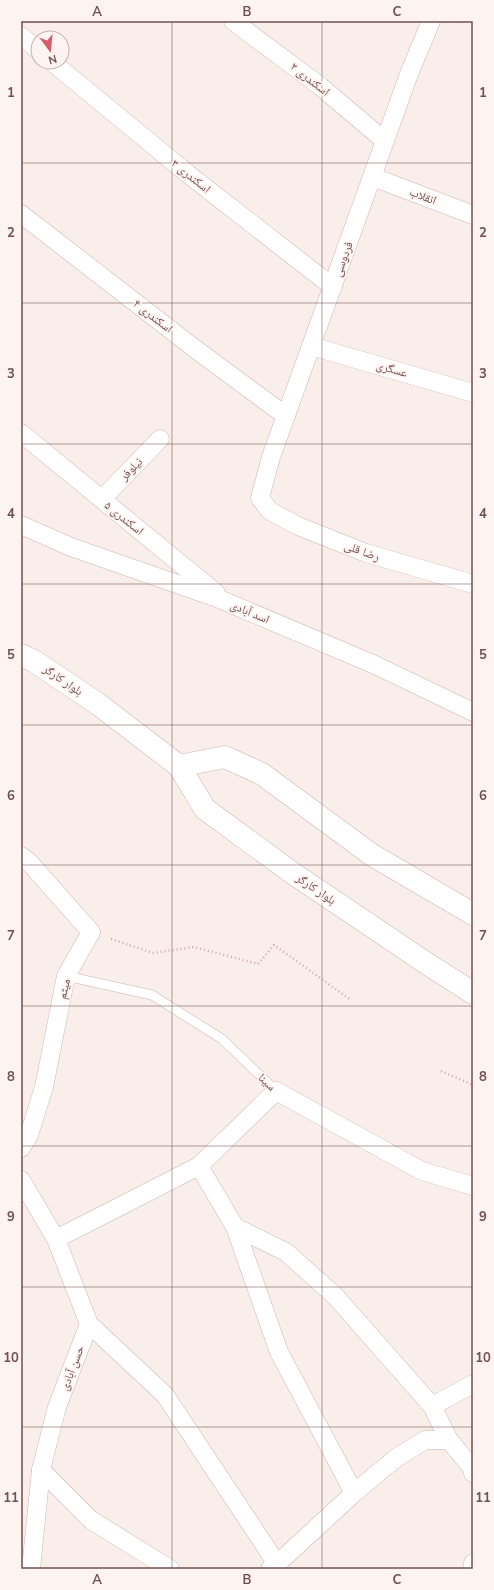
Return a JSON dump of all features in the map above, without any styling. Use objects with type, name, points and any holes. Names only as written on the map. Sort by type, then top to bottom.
[{"type":"street","name":"اسکندری ۲","points":[[233,21],[320,86],[385,141]]},
{"type":"street","name":"فردوسی","points":[[260,498],[271,457],[409,74],[431,21]]},
{"type":"street","points":[[21,36],[30,43]]},
{"type":"street","name":"اسکندری ۳","points":[[62,70],[188,174],[333,287]]},
{"type":"street","name":"انقلاب","points":[[373,177],[473,214]]},
{"type":"street","name":"اسکندری ۴","points":[[21,214],[194,348],[286,416]]},
{"type":"street","name":"عسگری","points":[[311,346],[473,393]]},
{"type":"street","name":"اسکندری ۵","points":[[21,433],[228,603]]},
{"type":"street","name":"نیلوفر","points":[[102,499],[160,438]]},
{"type":"street","name":"رضا قلی","points":[[260,498],[270,511],[298,526],[366,554],[473,584]]},
{"type":"street","name":"اسد آبادی","points":[[21,525],[71,547],[228,603],[373,664],[473,712]]},
{"type":"street","name":"بلوار کارگر","points":[[21,655],[34,661],[98,704],[179,766],[205,809],[291,872],[473,993]]},
{"type":"street","points":[[179,766],[225,757],[262,774],[372,855],[473,914]]},
{"type":"street","points":[[21,856],[91,932]]},
{"type":"street","name":"میثم","points":[[21,1148],[29,1135],[44,1087],[66,976],[91,932]]},
{"type":"street","points":[[56,1239],[199,1166],[276,1091]]},
{"type":"street","name":"سینا","points":[[276,1091],[422,1171],[473,1186]]},
{"type":"street","points":[[199,1166],[235,1227],[279,1352],[354,1493]]},
{"type":"street","points":[[21,1180],[56,1239],[89,1324],[165,1395],[273,1567],[354,1493],[396,1458],[425,1440],[449,1440]]},
{"type":"street","points":[[235,1227],[286,1252],[336,1297],[432,1406],[449,1440],[473,1470]]},
{"type":"street","name":"حسن آبادی","points":[[31,1569],[42,1470],[57,1407],[89,1324]]},
{"type":"street","points":[[432,1406],[473,1384]]},
{"type":"street","points":[[42,1470],[92,1520],[170,1569]]},
{"type":"street","points":[[472,1569],[473,1563]]},
{"type":"lane","name":"سینا","points":[[66,976],[152,995],[222,1039],[276,1091]]},
{"type":"path","points":[[91,932],[153,953],[194,947],[258,964],[274,945],[351,1000]]},
{"type":"path","points":[[442,1071],[473,1085]]}]
